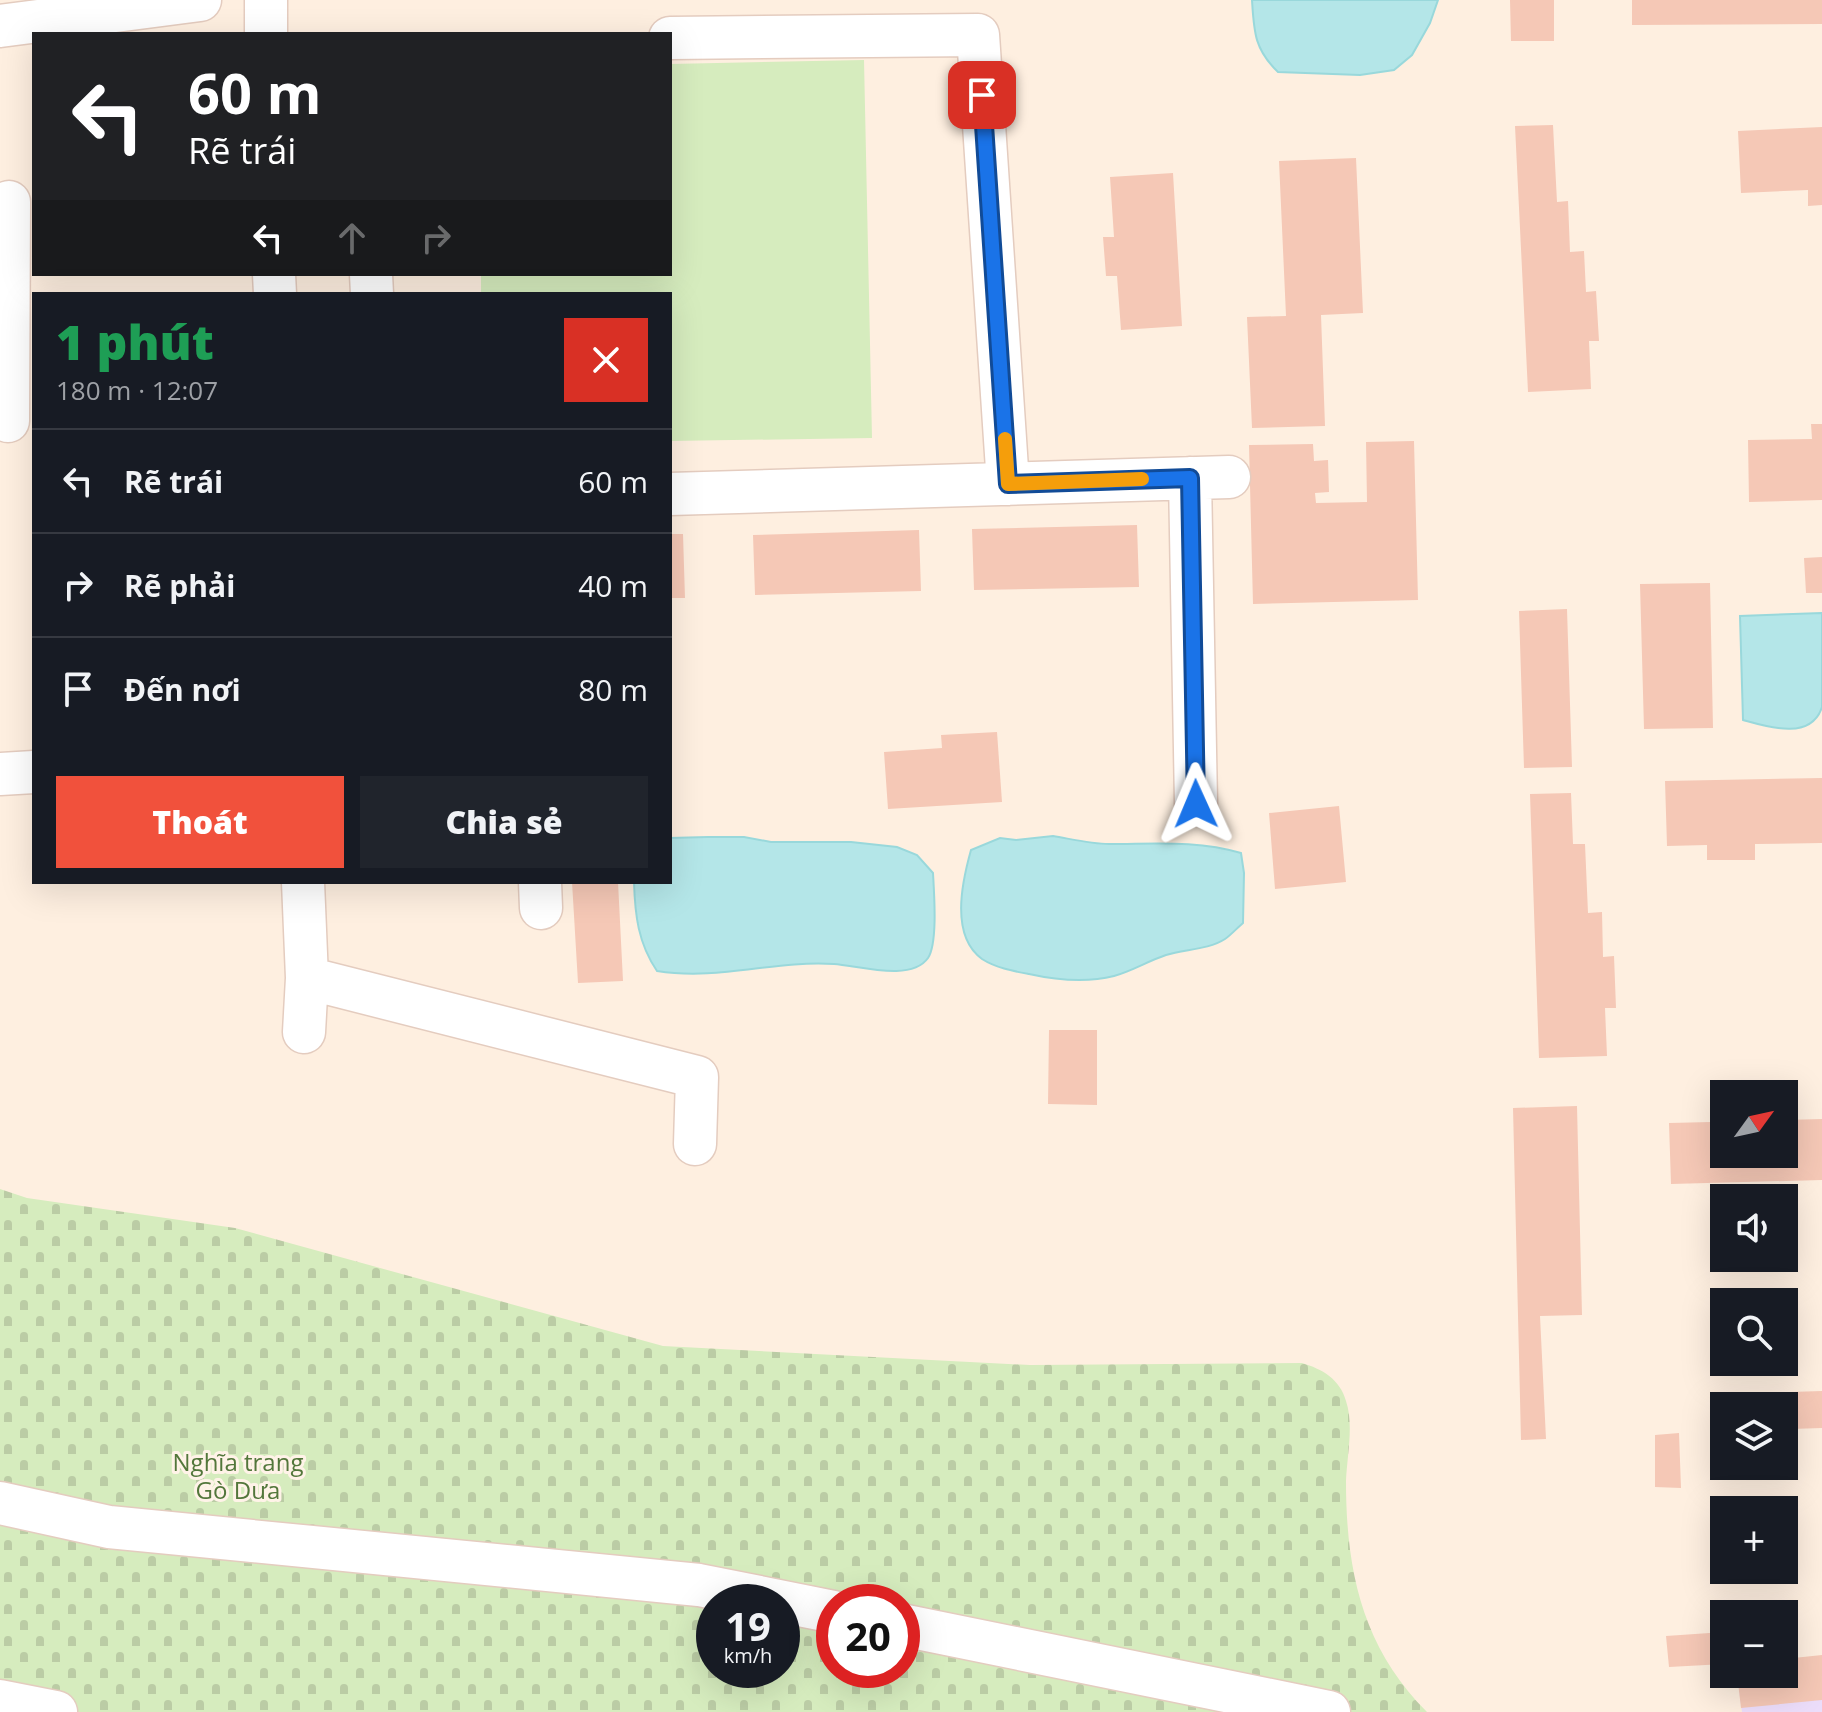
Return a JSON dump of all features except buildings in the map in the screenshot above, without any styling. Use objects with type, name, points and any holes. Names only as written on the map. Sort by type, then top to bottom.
[{"type":"street","points":[[0,26],[200,0]]},
{"type":"street","points":[[266,0],[266,32]]},
{"type":"street","points":[[672,38],[978,35],[1008,484]]},
{"type":"street","points":[[8,421],[14,202]]},
{"type":"street","points":[[672,494],[1209,477],[1196,804]]},
{"type":"street","points":[[0,774],[32,772]]},
{"type":"street","points":[[303,884],[307,978],[304,1032]]},
{"type":"street","points":[[307,978],[697,1077],[695,1144]]},
{"type":"street","points":[[0,1503],[109,1527],[699,1585],[816,1608]]},
{"type":"street","points":[[920,1629],[1329,1712]]},
{"type":"street","points":[[0,1701],[56,1712]]},
{"type":"shaded area","points":[[1822,1655],[1822,1712],[1742,1712],[1739,1688],[1798,1688],[1798,1667]]},
{"type":"green space","points":[[864,60],[872,438],[672,441],[672,292],[481,292],[481,276],[672,276],[672,64]]},
{"type":"green space","name":"Nghĩa trang Gò Dưa","points":[[0,1189],[27,1198],[235,1228],[663,1346],[1030,1365],[1309,1365],[1335,1381],[1348,1410],[1347,1514],[1354,1576],[1362,1606],[1387,1661],[1427,1712],[0,1712]]},
{"type":"water","points":[[1252,0],[1438,0],[1430,23],[1412,55],[1394,70],[1360,75],[1278,72],[1264,55],[1257,39]]},
{"type":"water","points":[[1822,613],[1822,707],[1816,718],[1799,728],[1788,729],[1743,720],[1740,616]]},
{"type":"water","points":[[1053,836],[1102,844],[1192,844],[1241,853],[1244,873],[1243,923],[1218,943],[1166,955],[1104,978],[1050,978],[987,962],[972,949],[962,923],[962,892],[971,850],[1000,838],[1016,840]]},
{"type":"water","points":[[744,837],[771,842],[851,842],[897,847],[917,855],[933,873],[934,930],[928,958],[920,965],[898,971],[812,964],[702,974],[657,971],[639,928],[634,884],[672,884],[672,838]]},
{"type":"slow traffic","points":[[1005,439],[1008,484],[1142,479]]},
{"type":"route","points":[[982,95],[1008,484],[1190,478],[1196,804]]}]
